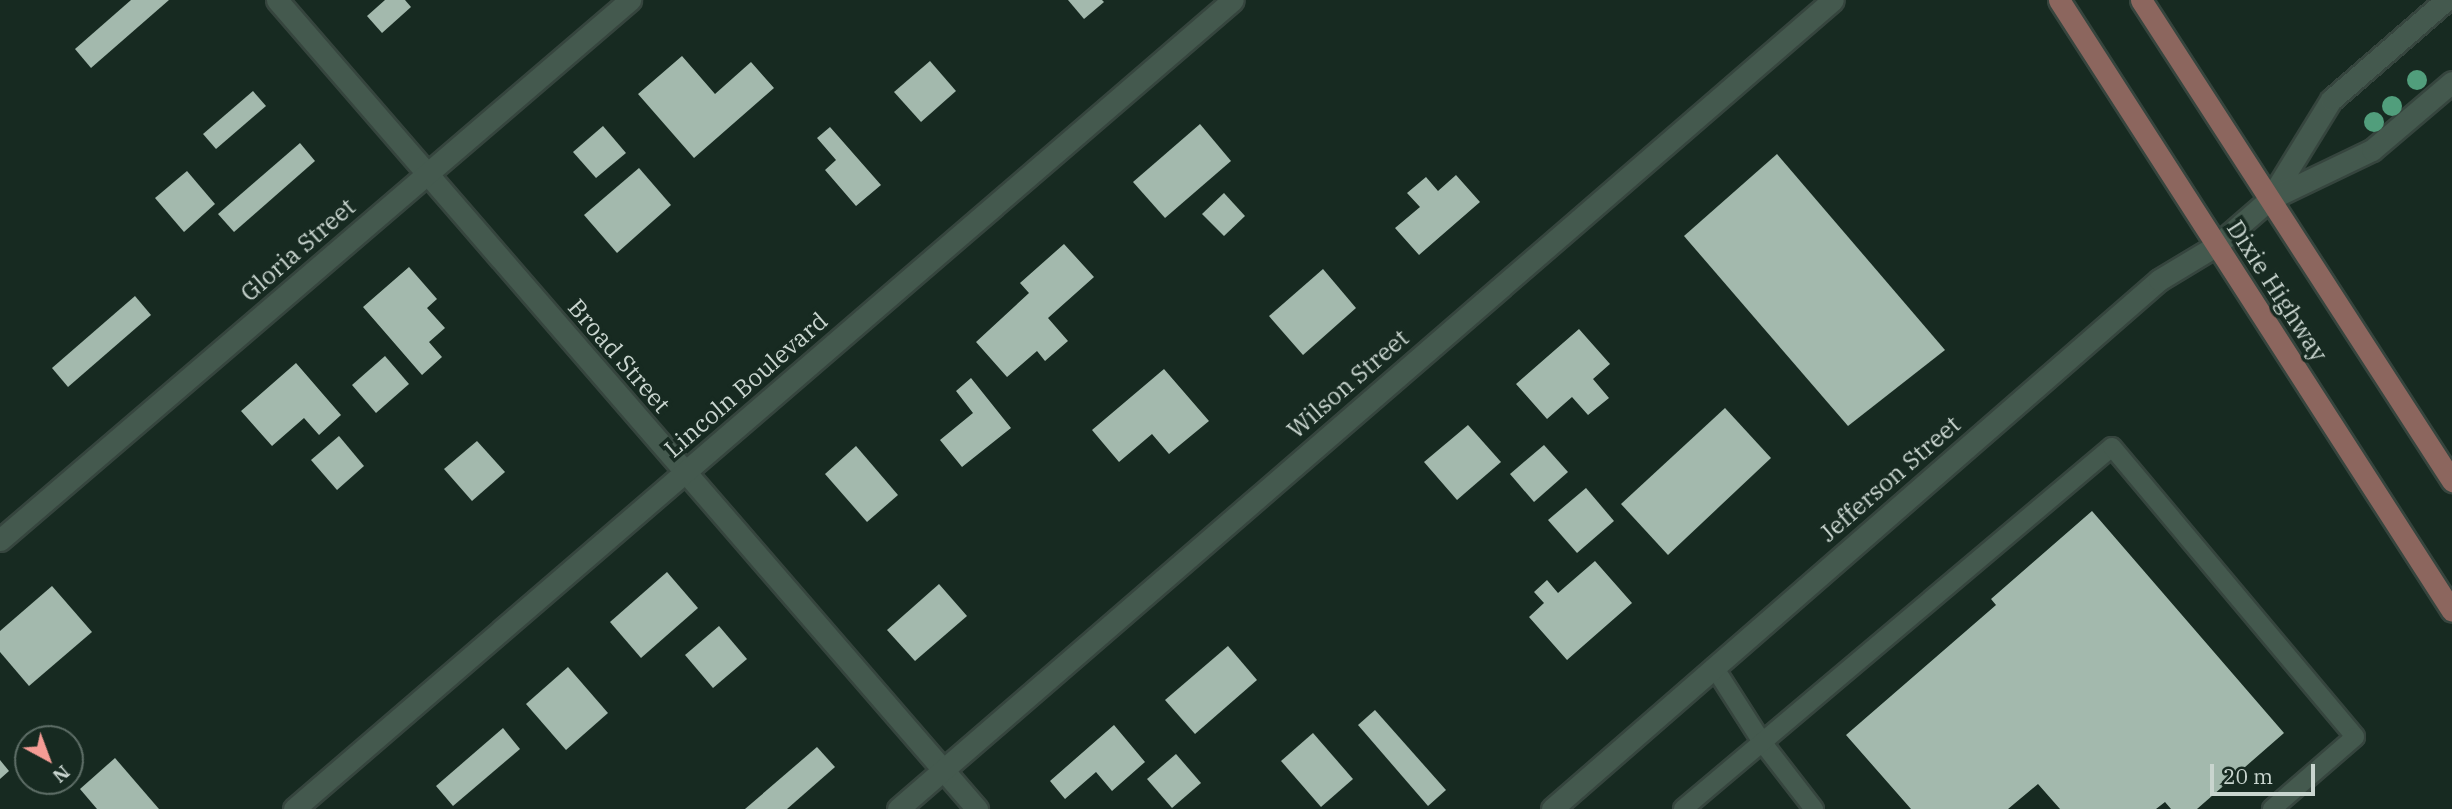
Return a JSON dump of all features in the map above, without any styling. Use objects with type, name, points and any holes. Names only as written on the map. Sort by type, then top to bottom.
[{"type":"main road","name":"Dixie Highway","points":[[2059,0],[2452,611]]},
{"type":"main road","name":"Dixie Highway","points":[[2141,0],[2452,481]]},
{"type":"street","name":"Broad Street","points":[[277,0],[977,809]]},
{"type":"street","name":"Gloria Street","points":[[0,540],[629,0]]},
{"type":"street","name":"Lincoln Boulevard","points":[[294,809],[1233,0]]},
{"type":"street","name":"Wilson Street","points":[[898,809],[1833,0]]},
{"type":"street","points":[[2270,199],[2331,100],[2446,0]]},
{"type":"street","points":[[2270,199],[2372,150],[2452,82]]},
{"type":"street","name":"Jefferson Street","points":[[1552,809],[2159,280],[2217,245],[2270,199]]},
{"type":"lane","points":[[1683,809],[2112,447],[2355,737],[2272,809]]},
{"type":"lane","points":[[1714,667],[1762,742],[1814,809]]},
{"type":"building","points":[[131,0],[169,0],[91,68],[75,49]]},
{"type":"building","points":[[385,0],[405,0],[411,7],[382,33],[367,16]]},
{"type":"building","points":[[1068,0],[1102,0],[1104,2],[1084,19]]},
{"type":"building","points":[[682,56],[715,94],[751,62],[774,88],[694,158],[638,94]]},
{"type":"building","points":[[930,61],[956,91],[921,122],[894,92]]},
{"type":"building","points":[[253,91],[266,106],[216,149],[203,134]]},
{"type":"building","points":[[1200,124],[1231,161],[1165,218],[1133,182]]},
{"type":"building","points":[[603,126],[626,153],[596,178],[573,152]]},
{"type":"building","points":[[830,127],[881,185],[856,206],[825,170],[836,160],[817,138]]},
{"type":"building","points":[[300,143],[315,161],[234,232],[218,214]]},
{"type":"building","points":[[1777,154],[1945,350],[1848,426],[1684,236]]},
{"type":"building","points":[[639,168],[671,205],[617,253],[584,215]]},
{"type":"building","points":[[187,171],[215,204],[184,232],[155,198]]},
{"type":"building","points":[[1456,175],[1480,202],[1419,255],[1395,228],[1420,207],[1407,193],[1426,177],[1438,191]]},
{"type":"building","points":[[1224,193],[1245,216],[1224,236],[1202,214]]},
{"type":"building","points":[[1064,244],[1094,277],[1048,318],[1068,341],[1045,361],[1037,351],[1007,377],[976,342],[1029,293],[1020,283]]},
{"type":"building","points":[[409,267],[437,299],[427,308],[445,328],[429,342],[442,357],[422,375],[363,307]]},
{"type":"building","points":[[1323,269],[1356,308],[1303,355],[1269,316]]},
{"type":"building","points":[[135,296],[151,315],[68,387],[52,368]]},
{"type":"building","points":[[1579,329],[1610,364],[1593,379],[1609,398],[1588,415],[1572,397],[1547,419],[1516,384]]},
{"type":"building","points":[[385,356],[409,384],[376,413],[352,385]]},
{"type":"building","points":[[296,363],[341,415],[319,435],[304,418],[272,446],[241,411]]},
{"type":"building","points":[[1164,369],[1209,421],[1169,454],[1152,434],[1119,462],[1092,430]]},
{"type":"building","points":[[971,378],[1011,428],[962,467],[940,440],[973,413],[956,391]]},
{"type":"building","points":[[1725,408],[1771,458],[1668,555],[1621,504]]},
{"type":"building","points":[[1468,425],[1501,462],[1457,500],[1424,462]]},
{"type":"building","points":[[339,436],[364,466],[337,490],[311,460]]},
{"type":"building","points":[[477,441],[505,472],[472,501],[444,469]]},
{"type":"building","points":[[1544,445],[1568,472],[1534,502],[1510,474]]},
{"type":"building","points":[[856,446],[898,495],[867,522],[825,474]]},
{"type":"building","points":[[1586,488],[1614,521],[1577,553],[1548,520]]},
{"type":"building","points":[[2092,511],[2284,733],[2197,809],[2171,809],[2165,802],[2156,809],[2060,809],[2038,784],[2008,809],[1911,809],[1846,735],[1996,605],[1991,599]]},
{"type":"building","points":[[1595,561],[1632,603],[1567,660],[1529,617],[1544,603],[1534,592],[1547,580],[1558,593]]},
{"type":"building","points":[[667,572],[698,608],[641,658],[610,622]]},
{"type":"building","points":[[939,584],[967,616],[915,661],[887,630]]},
{"type":"building","points":[[52,586],[92,632],[29,686],[0,652],[0,631]]},
{"type":"building","points":[[719,626],[747,659],[713,688],[685,655]]},
{"type":"building","points":[[1228,646],[1257,680],[1195,734],[1165,700]]},
{"type":"building","points":[[568,667],[608,713],[566,750],[526,704]]},
{"type":"building","points":[[1375,710],[1446,790],[1428,806],[1358,725]]},
{"type":"building","points":[[1114,725],[1145,762],[1112,791],[1096,772],[1065,799],[1050,781]]},
{"type":"building","points":[[503,728],[520,749],[453,806],[436,786]]},
{"type":"building","points":[[1313,733],[1353,779],[1321,807],[1281,761]]},
{"type":"building","points":[[817,747],[835,767],[787,809],[745,809]]},
{"type":"building","points":[[1176,754],[1201,783],[1172,808],[1147,779]]},
{"type":"building","points":[[115,758],[159,809],[97,809],[84,794],[84,785]]},
{"type":"building","points":[[0,760],[9,771],[0,779]]}]
